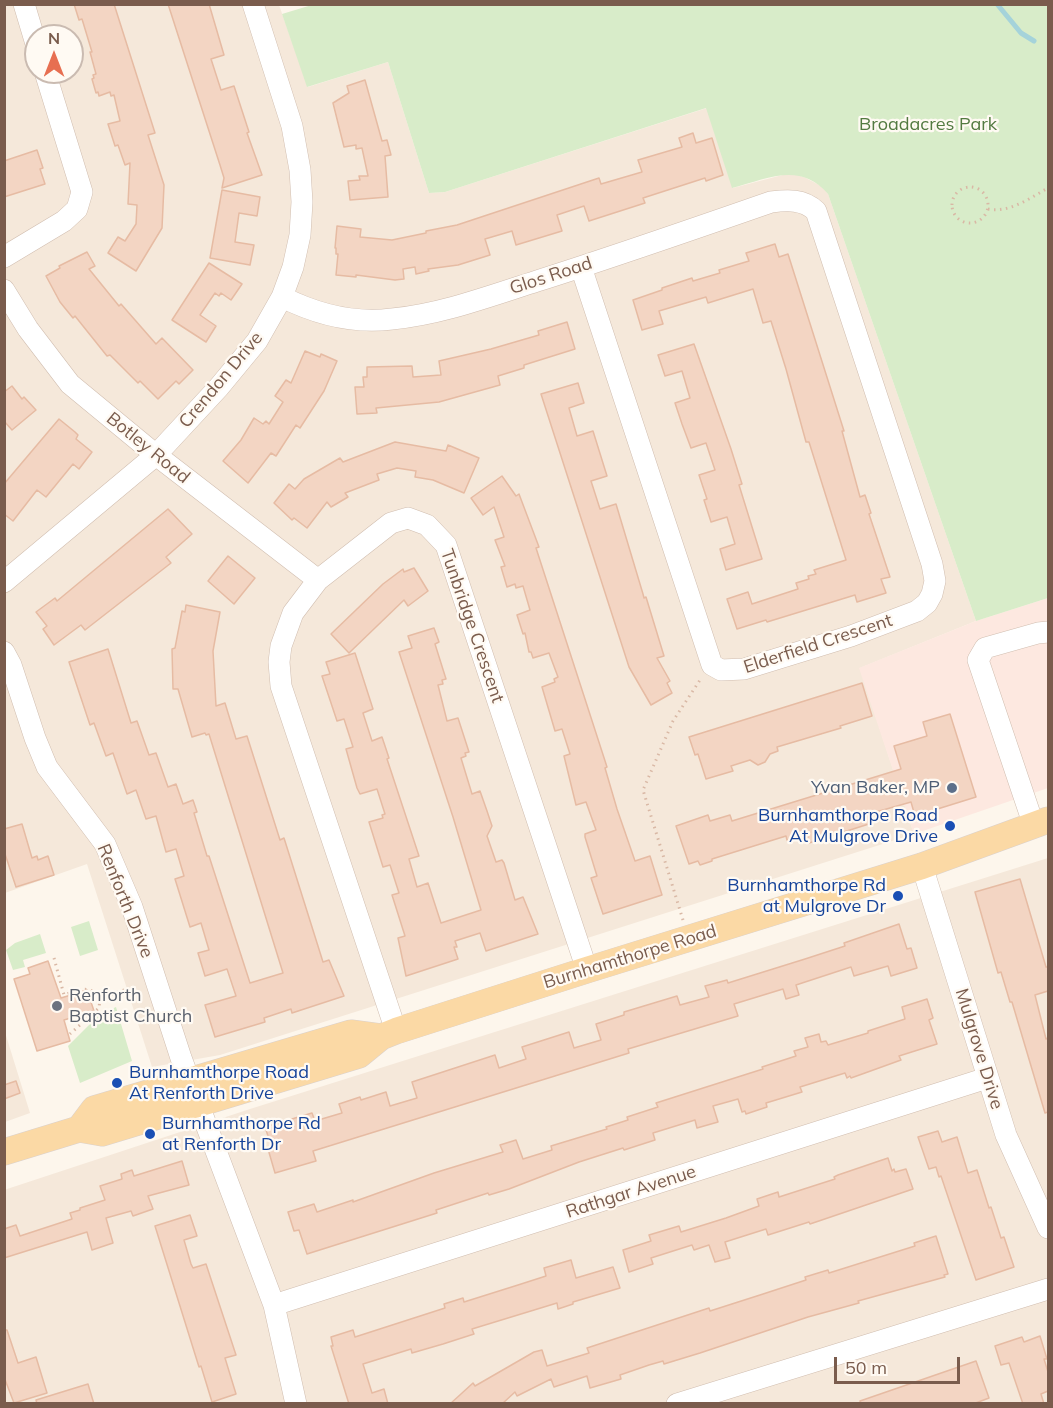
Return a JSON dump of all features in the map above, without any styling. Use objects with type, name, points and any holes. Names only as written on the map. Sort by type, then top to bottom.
[{"type":"main road","name":"Burnhamthorpe Road","points":[[4,1152],[79,1129],[102,1133],[307,1072],[359,1055],[389,1034],[586,970],[922,866],[1041,823]]},
{"type":"main road","name":"Burnhamthorpe Road","points":[[79,1129],[94,1109],[190,1079],[351,1033],[389,1034]]},
{"type":"street","points":[[24,4],[30,24]]},
{"type":"street","name":"Crendon Drive","points":[[4,582],[156,455],[219,387],[257,341],[282,297],[293,267],[300,235],[302,202],[300,170],[292,126],[253,4]]},
{"type":"street","points":[[4,257],[64,221],[77,209],[82,192],[49,84]]},
{"type":"street","name":"Glos Road","points":[[282,297],[306,310],[326,315],[346,319],[390,320],[459,306],[771,202],[787,200],[800,202],[816,211]]},
{"type":"street","name":"Elderfield Crescent","points":[[711,663],[721,670],[744,669],[851,636],[918,611],[927,603],[934,586],[932,564],[816,211]]},
{"type":"street","points":[[581,267],[711,663]]},
{"type":"street","name":"Botley Road","points":[[4,290],[28,328],[70,384],[156,455],[318,580]]},
{"type":"street","name":"Tunbridge Crescent","points":[[389,1034],[281,686],[279,662],[281,646],[292,613],[318,580],[391,523],[408,518],[427,525],[446,545],[586,970]]},
{"type":"street","points":[[1041,823],[978,660],[985,648],[1048,632]]},
{"type":"street","name":"Renforth Drive","points":[[4,652],[11,665],[34,738],[48,767],[94,828],[113,859],[132,907],[190,1079],[274,1305],[296,1404]]},
{"type":"street","name":"Mulgrove Drive","points":[[922,866],[1006,1136],[1048,1228]]},
{"type":"street","points":[[299,1047],[307,1072]]},
{"type":"street","name":"Rathgar Avenue","points":[[274,1305],[987,1078]]},
{"type":"street","points":[[676,1404],[1048,1289]]},
{"type":"path","points":[[973,187],[985,193],[988,199],[988,209],[983,218],[977,222],[964,222],[953,213],[952,200],[960,189],[973,187]]},
{"type":"path","points":[[988,209],[1009,208],[1048,188]]},
{"type":"path","points":[[689,939],[643,790],[673,721],[711,663]]},
{"type":"path","points":[[54,958],[64,994],[84,988],[95,992],[100,998],[99,1008],[70,1034]]},
{"type":"path","points":[[100,998],[127,989]]},
{"type":"shaded area","points":[[4,5],[279,5],[308,87],[388,62],[429,193],[445,192],[707,108],[733,188],[790,173],[823,187],[828,194],[976,621],[860,668],[914,834],[220,1055],[152,1067],[87,864],[5,893]]},
{"type":"shaded area","points":[[1048,598],[1048,788],[914,834],[859,668],[976,621]]},
{"type":"shaded area","points":[[1048,858],[1048,1403],[5,1403],[4,1190],[250,1109]]},
{"type":"shaded area","points":[[4,1029],[30,1113],[5,1122],[4,1122]]},
{"type":"green space","name":"Broadacres Park","points":[[315,4],[1048,5],[1048,598],[976,621],[828,194],[817,184],[795,175],[783,175],[732,188],[706,108],[445,192],[429,193],[388,62],[307,87],[282,14]]},
{"type":"green space","points":[[89,921],[98,950],[80,956],[71,927]]},
{"type":"green space","points":[[40,934],[46,953],[23,960],[25,967],[13,970],[6,950],[15,943]]},
{"type":"green space","points":[[116,1007],[132,1061],[80,1083],[68,1046],[100,1014]]},
{"type":"building","points":[[74,4],[114,4],[155,133],[148,135],[164,185],[162,228],[136,271],[108,253],[118,237],[125,241],[136,224],[137,205],[128,204],[130,163],[125,165],[118,145],[115,146],[108,124],[120,121],[114,95],[111,96],[110,92],[99,96],[98,92],[96,93],[92,79],[96,74],[90,52],[92,52],[82,19],[79,20]]},
{"type":"building","points":[[168,4],[209,4],[224,55],[211,59],[221,90],[234,86],[262,175],[222,188],[224,178]]},
{"type":"building","points":[[365,80],[382,141],[387,140],[391,155],[385,156],[388,197],[350,200],[348,181],[360,180],[359,176],[368,176],[362,148],[356,149],[356,145],[344,147],[333,103],[349,93],[347,86]]},
{"type":"building","points":[[693,133],[696,143],[712,138],[723,175],[706,181],[705,178],[643,198],[645,203],[589,221],[584,206],[557,215],[562,231],[516,245],[512,231],[485,239],[490,255],[458,265],[428,269],[429,271],[416,274],[415,267],[403,269],[404,279],[336,275],[337,226],[361,229],[360,237],[392,240],[457,225],[599,178],[601,184],[642,172],[638,160],[682,147],[679,138]]},
{"type":"building","points":[[37,150],[45,184],[4,197],[4,161]]},
{"type":"building","points":[[222,190],[260,197],[257,216],[239,213],[235,242],[254,245],[250,265],[210,258]]},
{"type":"building","points":[[775,244],[779,257],[788,254],[844,431],[842,431],[860,497],[865,495],[890,577],[881,579],[886,593],[857,602],[855,595],[737,629],[727,599],[748,592],[752,604],[798,589],[796,583],[816,574],[814,570],[846,560],[809,442],[806,442],[771,321],[763,323],[753,289],[708,303],[706,297],[659,311],[663,324],[642,330],[633,300],[692,278],[693,281],[720,273],[719,270],[749,261],[746,253]]},
{"type":"building","points":[[87,252],[95,266],[89,269],[119,306],[121,304],[156,344],[162,338],[193,370],[179,384],[176,381],[158,399],[110,355],[107,356],[75,316],[73,318],[60,302],[46,276],[60,268],[59,266]]},
{"type":"building","points":[[209,263],[242,284],[231,300],[221,293],[219,296],[215,293],[200,315],[216,326],[206,342],[172,320]]},
{"type":"building","points":[[567,322],[575,349],[498,376],[500,385],[439,402],[376,408],[377,413],[357,414],[355,387],[364,387],[363,377],[367,377],[367,367],[412,366],[413,377],[441,375],[439,361],[539,335],[538,331]]},
{"type":"building","points":[[694,344],[731,449],[742,484],[739,485],[762,559],[726,570],[720,549],[735,544],[727,517],[711,522],[704,500],[707,499],[699,475],[715,470],[706,443],[691,448],[675,403],[690,398],[682,371],[665,376],[658,355]]},
{"type":"building","points":[[305,351],[320,357],[321,354],[337,361],[324,391],[300,428],[296,425],[276,456],[271,453],[248,483],[223,461],[241,440],[254,418],[263,424],[266,421],[269,424],[283,402],[275,396],[286,380],[291,383]]},
{"type":"building","points":[[578,383],[584,403],[569,408],[577,436],[593,431],[607,476],[591,481],[600,509],[616,504],[664,656],[657,658],[670,681],[667,683],[672,693],[651,705],[629,667],[541,394]]},
{"type":"building","points":[[12,386],[22,399],[24,397],[36,410],[12,430],[4,421],[4,392]]},
{"type":"building","points":[[59,419],[78,435],[76,439],[92,452],[79,469],[73,464],[46,497],[37,490],[13,521],[4,514],[4,484]]},
{"type":"building","points":[[395,442],[446,451],[448,445],[479,458],[464,493],[433,480],[415,477],[416,471],[397,468],[377,474],[379,480],[345,493],[348,497],[331,507],[327,502],[307,528],[294,518],[292,520],[274,503],[289,484],[295,489],[304,479],[340,458],[343,462]]},
{"type":"building","points":[[502,476],[516,496],[519,494],[539,547],[536,548],[635,861],[650,856],[662,895],[603,914],[591,878],[597,876],[585,837],[585,834],[596,830],[586,802],[576,805],[564,756],[570,754],[562,729],[555,731],[542,687],[555,682],[554,679],[558,677],[549,653],[533,658],[529,652],[525,633],[523,634],[517,615],[530,610],[523,586],[516,588],[515,584],[507,587],[501,567],[505,566],[495,540],[504,537],[494,507],[483,515],[471,498]]},
{"type":"building","points":[[168,509],[192,534],[166,557],[171,563],[85,630],[81,625],[54,645],[43,629],[47,626],[36,612],[55,598],[57,601]]},
{"type":"building","points":[[228,556],[255,578],[234,604],[208,581]]},
{"type":"building","points":[[414,568],[428,591],[408,606],[404,600],[349,653],[331,634],[383,584],[403,569],[404,572]]},
{"type":"building","points":[[186,605],[220,612],[213,651],[216,706],[225,703],[236,739],[247,736],[280,840],[284,838],[323,962],[329,960],[344,996],[292,1013],[291,1009],[264,1018],[265,1022],[215,1037],[205,1005],[236,996],[227,969],[205,976],[198,953],[209,950],[201,923],[190,927],[175,879],[184,876],[176,849],[166,852],[156,816],[146,819],[136,790],[127,794],[113,753],[106,756],[94,723],[90,725],[69,662],[108,649],[131,723],[137,721],[149,755],[156,753],[168,787],[176,784],[183,804],[193,800],[197,812],[194,813],[207,856],[209,856],[250,983],[283,973],[209,734],[192,737],[178,689],[173,689],[172,649],[175,648],[182,611],[185,612]]},
{"type":"building","points":[[434,628],[439,642],[435,644],[446,679],[442,680],[443,684],[438,685],[447,721],[458,718],[469,752],[461,758],[472,794],[480,791],[487,811],[492,826],[487,836],[496,862],[502,860],[504,863],[515,900],[523,897],[538,934],[486,951],[480,933],[455,941],[457,947],[454,947],[458,959],[406,976],[398,938],[405,936],[392,895],[399,893],[390,865],[383,867],[369,822],[383,818],[382,815],[385,814],[377,789],[360,794],[357,788],[346,749],[353,747],[344,719],[337,721],[322,676],[330,674],[326,662],[355,653],[373,709],[363,713],[372,741],[382,737],[419,856],[409,859],[417,887],[428,883],[441,923],[481,910],[399,652],[412,648],[408,636]]},
{"type":"building","points":[[862,683],[872,716],[777,747],[778,751],[770,754],[765,762],[758,765],[750,760],[731,766],[733,771],[706,779],[698,754],[695,755],[689,737]]},
{"type":"building","points":[[950,714],[976,797],[915,816],[911,802],[869,814],[872,823],[809,843],[807,834],[787,840],[786,836],[712,859],[700,865],[698,861],[689,864],[676,826],[708,815],[710,821],[730,815],[732,821],[901,769],[894,746],[927,736],[923,722]]},
{"type":"building","points":[[22,824],[32,858],[37,856],[38,860],[48,856],[54,875],[16,887],[4,851],[4,829]]},
{"type":"building","points":[[1020,879],[1046,967],[1048,967],[1048,991],[1035,995],[1046,1039],[1048,1038],[1048,1112],[1045,1113],[1012,1002],[1010,1002],[1001,972],[998,973],[975,892]]},
{"type":"building","points":[[899,924],[907,949],[911,948],[917,968],[891,976],[888,966],[854,976],[851,967],[796,985],[799,995],[786,999],[783,989],[734,1004],[738,1016],[628,1049],[629,1053],[313,1151],[316,1161],[275,1173],[268,1149],[272,1148],[265,1127],[312,1113],[315,1121],[342,1113],[339,1104],[386,1092],[390,1106],[417,1098],[412,1082],[495,1055],[499,1068],[526,1059],[522,1047],[569,1032],[574,1048],[601,1040],[596,1024],[624,1015],[624,1012],[677,996],[680,1005],[709,997],[705,986],[727,980],[728,983],[805,959]]},
{"type":"building","name":"Renforth Baptist Church","points":[[48,961],[61,998],[87,990],[94,1011],[64,1020],[70,1041],[37,1051],[14,979],[30,974],[28,968]]},
{"type":"building","points":[[927,999],[933,1018],[929,1020],[937,1044],[899,1056],[901,1060],[851,1078],[850,1076],[847,1078],[845,1073],[800,1087],[802,1092],[766,1103],[767,1107],[746,1114],[745,1111],[742,1112],[738,1099],[713,1106],[718,1122],[697,1128],[695,1120],[653,1133],[655,1140],[579,1162],[509,1189],[489,1195],[488,1193],[436,1210],[437,1213],[307,1254],[299,1230],[294,1231],[288,1212],[314,1204],[317,1212],[353,1200],[353,1202],[434,1173],[503,1152],[500,1145],[516,1140],[523,1159],[552,1150],[551,1146],[607,1129],[606,1127],[628,1120],[627,1117],[658,1107],[656,1103],[763,1069],[762,1067],[796,1056],[794,1051],[808,1047],[805,1038],[819,1034],[821,1042],[826,1041],[828,1045],[905,1019],[902,1007]]},
{"type":"building","points":[[16,1081],[20,1093],[4,1099],[4,1085]]},
{"type":"building","points":[[938,1131],[942,1142],[957,1137],[968,1173],[977,1170],[989,1208],[991,1207],[1001,1238],[1004,1237],[1014,1267],[976,1280],[941,1176],[939,1177],[936,1167],[929,1169],[918,1137]]},
{"type":"building","points":[[888,1158],[892,1171],[906,1169],[913,1189],[810,1224],[809,1222],[768,1235],[766,1229],[725,1242],[730,1258],[715,1262],[709,1245],[694,1250],[692,1245],[651,1258],[653,1264],[629,1272],[623,1250],[651,1241],[649,1235],[679,1226],[681,1232],[726,1218],[759,1206],[757,1199],[778,1192],[779,1197],[835,1179],[834,1177],[838,1175]]},
{"type":"building","points":[[182,1161],[189,1185],[148,1196],[153,1209],[133,1216],[131,1211],[106,1218],[113,1243],[92,1250],[87,1232],[4,1258],[4,1229],[16,1225],[20,1236],[72,1219],[70,1213],[105,1200],[100,1186],[122,1179],[121,1174],[132,1170],[134,1176]]},
{"type":"building","points":[[190,1215],[197,1236],[184,1240],[191,1264],[193,1268],[206,1264],[236,1355],[225,1358],[236,1394],[212,1402],[155,1226]]},
{"type":"building","points":[[936,1236],[948,1274],[944,1275],[945,1277],[858,1301],[859,1303],[808,1317],[664,1364],[663,1361],[649,1365],[620,1375],[621,1379],[590,1388],[587,1376],[554,1387],[551,1379],[517,1396],[515,1392],[502,1404],[450,1404],[473,1383],[475,1386],[534,1352],[542,1350],[547,1366],[589,1353],[587,1348],[709,1308],[710,1311],[760,1295],[806,1280],[805,1277],[828,1270],[829,1273],[915,1246],[914,1243]]},
{"type":"building","points":[[571,1260],[576,1278],[613,1267],[620,1288],[573,1302],[573,1304],[558,1309],[557,1303],[472,1329],[474,1334],[443,1344],[412,1353],[411,1349],[363,1364],[372,1393],[384,1389],[388,1404],[349,1404],[331,1346],[333,1346],[331,1337],[353,1330],[355,1337],[445,1308],[444,1304],[463,1298],[464,1302],[518,1285],[546,1276],[544,1268]]},
{"type":"building","points":[[4,1330],[7,1330],[18,1363],[36,1357],[47,1393],[14,1403],[4,1377]]},
{"type":"building","points":[[1040,1336],[1047,1359],[1044,1359],[1048,1372],[1048,1391],[1041,1394],[1044,1404],[1023,1404],[1009,1363],[1001,1365],[995,1346],[1022,1337],[1024,1342]]},
{"type":"building","points":[[976,1361],[989,1398],[973,1404],[861,1404],[860,1401]]},
{"type":"building","points":[[88,1384],[94,1404],[37,1404],[36,1400]]},
{"type":"waterway","points":[[997,4],[1021,33],[1034,41]]},
{"type":"place","name":"Yvan Baker, MP","points":[[952,788]]},
{"type":"place","name":"Burnhamthorpe Road At Mulgrove Drive","points":[[950,826]]},
{"type":"place","name":"Burnhamthorpe Rd at Mulgrove Dr","points":[[898,896]]},
{"type":"place","name":"Renforth Baptist Church","points":[[57,1006]]},
{"type":"place","name":"Burnhamthorpe Road At Renforth Drive","points":[[117,1083]]},
{"type":"place","name":"Burnhamthorpe Rd at Renforth Dr","points":[[150,1134]]}]
